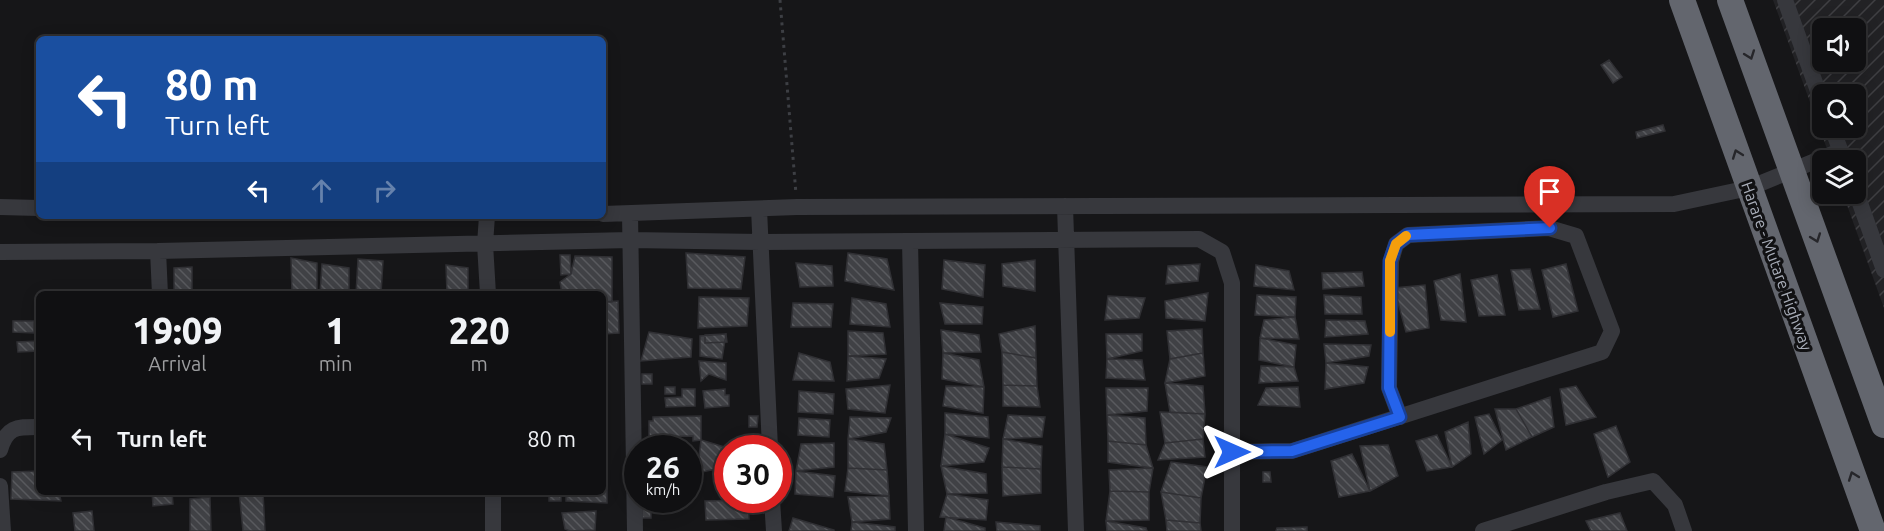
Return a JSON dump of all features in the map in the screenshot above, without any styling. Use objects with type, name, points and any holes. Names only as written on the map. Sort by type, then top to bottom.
[{"type":"highway","name":"Harare - Mutare Highway","points":[[1682,0],[1873,531]]},
{"type":"highway","points":[[1730,0],[1884,426]]},
{"type":"street","points":[[1785,0],[1815,84]]},
{"type":"street","points":[[606,214],[797,207],[1674,204],[1749,188],[1812,164]]},
{"type":"street","points":[[1860,204],[1884,270]]},
{"type":"street","points":[[1065,206],[1076,531]]},
{"type":"street","points":[[0,207],[36,208]]},
{"type":"street","points":[[759,209],[769,435]]},
{"type":"street","points":[[630,214],[635,531]]},
{"type":"street","points":[[487,219],[485,244],[488,291]]},
{"type":"street","points":[[1232,452],[1292,451],[1400,417],[1602,352],[1612,331],[1576,236],[1550,228],[1408,235],[1396,244],[1390,261],[1389,388],[1400,417]]},
{"type":"street","points":[[0,252],[630,240],[760,242],[1199,239],[1222,252],[1232,283],[1232,531]]},
{"type":"street","points":[[910,241],[916,531]]},
{"type":"street","points":[[158,250],[160,291]]},
{"type":"street","points":[[0,450],[8,432],[17,427],[36,427]]},
{"type":"street","points":[[1484,531],[1606,492],[1653,481],[1675,505],[1684,531]]},
{"type":"street","points":[[0,486],[3,531]]},
{"type":"street","points":[[493,531],[494,495]]},
{"type":"street","points":[[773,513],[774,531]]},
{"type":"path","points":[[780,0],[797,207]]},
{"type":"shaded area","points":[[1773,0],[1884,0],[1884,308],[1847,204],[1866,204],[1866,150],[1827,150],[1823,138],[1866,138],[1866,84],[1812,84],[1812,108]]},
{"type":"building","points":[[1609,60],[1622,77],[1613,83],[1601,65]]},
{"type":"building","points":[[1663,125],[1665,131],[1637,138],[1636,132]]},
{"type":"building","points":[[686,253],[745,257],[741,289],[688,288]]},
{"type":"building","points":[[848,253],[887,259],[894,290],[845,281]]},
{"type":"building","points":[[560,255],[570,255],[571,274],[561,275]]},
{"type":"building","points":[[575,256],[612,257],[612,302],[606,302],[606,291],[562,291],[560,282],[571,274]]},
{"type":"building","points":[[291,258],[317,263],[317,291],[292,291]]},
{"type":"building","points":[[358,259],[383,261],[381,291],[356,291]]},
{"type":"building","points":[[944,260],[985,265],[983,297],[942,289]]},
{"type":"building","points":[[1035,260],[1035,291],[1003,286],[1002,264]]},
{"type":"building","points":[[796,263],[832,266],[833,286],[800,287]]},
{"type":"building","points":[[322,264],[349,268],[349,291],[320,291]]},
{"type":"building","points":[[1200,264],[1198,281],[1166,284],[1168,266]]},
{"type":"building","points":[[1566,264],[1578,311],[1553,317],[1542,270]]},
{"type":"building","points":[[446,265],[468,268],[468,291],[447,291]]},
{"type":"building","points":[[1256,265],[1289,271],[1294,290],[1254,286]]},
{"type":"building","points":[[192,267],[192,291],[174,291],[174,268]]},
{"type":"building","points":[[1530,269],[1540,309],[1519,310],[1511,270]]},
{"type":"building","points":[[1362,272],[1364,286],[1323,289],[1322,273]]},
{"type":"building","points":[[1460,274],[1466,322],[1441,320],[1434,281]]},
{"type":"building","points":[[1497,275],[1505,315],[1479,316],[1471,280]]},
{"type":"building","points":[[1425,285],[1429,328],[1406,332],[1394,288]]},
{"type":"building","points":[[1208,293],[1205,321],[1166,318],[1165,301]]},
{"type":"building","points":[[1257,295],[1296,297],[1295,317],[1255,315]]},
{"type":"building","points":[[1324,295],[1361,297],[1362,314],[1325,314]]},
{"type":"building","points":[[1108,296],[1145,298],[1139,318],[1105,320]]},
{"type":"building","points":[[699,297],[749,298],[747,326],[698,328]]},
{"type":"building","points":[[852,298],[886,304],[890,327],[850,324]]},
{"type":"building","points":[[618,301],[619,333],[606,334],[606,302]]},
{"type":"building","points":[[793,303],[833,304],[831,327],[791,327]]},
{"type":"building","points":[[940,303],[983,307],[982,324],[945,324]]},
{"type":"building","points":[[1295,317],[1299,339],[1260,338],[1264,320]]},
{"type":"building","points":[[1326,320],[1365,321],[1368,334],[1325,337]]},
{"type":"building","points":[[13,321],[34,321],[34,333],[13,332]]},
{"type":"building","points":[[1035,326],[1036,358],[1002,352],[999,334]]},
{"type":"building","points":[[1202,329],[1203,353],[1170,359],[1167,331]]},
{"type":"building","points":[[941,330],[979,335],[981,352],[943,353]]},
{"type":"building","points":[[848,331],[883,333],[886,354],[848,356]]},
{"type":"building","points":[[649,332],[692,339],[691,357],[641,361]]},
{"type":"building","points":[[726,334],[727,342],[705,343],[705,335]]},
{"type":"building","points":[[726,334],[722,359],[700,356],[700,336]]},
{"type":"building","points":[[1106,334],[1142,334],[1142,351],[1107,359]]},
{"type":"building","points":[[1260,338],[1296,345],[1294,367],[1259,360]]},
{"type":"building","points":[[36,341],[36,351],[18,352],[17,342]]},
{"type":"building","points":[[1324,344],[1371,345],[1369,356],[1326,363]]},
{"type":"building","points":[[1002,352],[1036,358],[1037,386],[1003,385]]},
{"type":"building","points":[[799,353],[830,362],[834,381],[793,380]]},
{"type":"building","points":[[943,353],[979,360],[984,387],[942,379]]},
{"type":"building","points":[[1203,353],[1205,376],[1165,383],[1170,359]]},
{"type":"building","points":[[848,356],[886,359],[879,378],[847,381]]},
{"type":"building","points":[[1107,359],[1142,360],[1145,380],[1106,378]]},
{"type":"building","points":[[699,361],[726,363],[726,380],[709,374],[701,381]]},
{"type":"building","points":[[1326,363],[1368,367],[1364,383],[1325,389]]},
{"type":"building","points":[[1261,366],[1294,367],[1298,381],[1259,383]]},
{"type":"building","points":[[642,374],[652,374],[652,384],[642,384]]},
{"type":"building","points":[[1165,383],[1203,386],[1205,414],[1170,412]]},
{"type":"building","points":[[890,385],[885,413],[848,409],[846,389]]},
{"type":"building","points":[[1003,385],[1037,386],[1040,407],[1003,406]]},
{"type":"building","points":[[946,386],[984,387],[983,413],[943,406]]},
{"type":"building","points":[[1576,386],[1596,417],[1566,425],[1560,389]]},
{"type":"building","points":[[665,387],[675,387],[675,394],[665,394]]},
{"type":"building","points":[[1298,387],[1300,407],[1258,405],[1266,388]]},
{"type":"building","points":[[1106,388],[1148,388],[1147,411],[1107,415]]},
{"type":"building","points":[[682,389],[695,389],[695,406],[666,407],[665,398],[682,397]]},
{"type":"building","points":[[725,389],[725,395],[729,395],[729,406],[705,408],[703,391]]},
{"type":"building","points":[[799,391],[834,394],[833,414],[798,412]]},
{"type":"building","points":[[1550,397],[1554,427],[1532,437],[1516,409]]},
{"type":"building","points":[[1495,409],[1516,409],[1532,437],[1506,450]]},
{"type":"building","points":[[1160,412],[1205,414],[1203,439],[1165,443]]},
{"type":"building","points":[[945,413],[988,417],[989,438],[945,434]]},
{"type":"building","points":[[1489,414],[1502,440],[1484,454],[1475,417]]},
{"type":"building","points":[[1008,415],[1045,417],[1042,437],[1003,439]]},
{"type":"building","points":[[1107,415],[1145,418],[1146,445],[1108,441]]},
{"type":"building","points":[[701,416],[701,435],[649,435],[649,421],[653,421],[653,417]]},
{"type":"building","points":[[749,416],[758,416],[757,427],[749,427]]},
{"type":"building","points":[[850,417],[891,418],[886,432],[848,439]]},
{"type":"building","points":[[799,418],[830,420],[829,437],[798,435]]},
{"type":"building","points":[[1468,422],[1471,454],[1452,467],[1445,432]]},
{"type":"building","points":[[1616,426],[1630,462],[1608,477],[1594,434]]},
{"type":"building","points":[[945,434],[989,448],[984,462],[941,466]]},
{"type":"building","points":[[1437,435],[1452,467],[1427,471],[1416,441]]},
{"type":"building","points":[[848,439],[884,444],[887,470],[848,468]]},
{"type":"building","points":[[1003,439],[1042,446],[1041,469],[1002,467]]},
{"type":"building","points":[[1203,439],[1205,457],[1158,460],[1165,443]]},
{"type":"building","points":[[702,440],[714,444],[714,469],[702,472]]},
{"type":"building","points":[[1108,441],[1146,445],[1153,468],[1108,462]]},
{"type":"building","points":[[834,443],[834,467],[796,471],[801,444]]},
{"type":"building","points":[[1388,445],[1398,476],[1370,491],[1360,446]]},
{"type":"building","points":[[1352,454],[1370,491],[1339,497],[1331,461]]},
{"type":"building","points":[[1171,462],[1207,467],[1201,498],[1161,492]]},
{"type":"building","points":[[941,466],[986,474],[987,493],[947,494]]},
{"type":"building","points":[[1002,467],[1041,469],[1041,493],[1003,496]]},
{"type":"building","points":[[848,468],[887,470],[889,496],[845,491]]},
{"type":"building","points":[[1153,468],[1149,492],[1110,491],[1109,470]]},
{"type":"building","points":[[36,471],[36,495],[60,495],[61,501],[11,499],[12,472]]},
{"type":"building","points":[[796,471],[835,476],[833,497],[795,494]]},
{"type":"building","points":[[1263,472],[1270,472],[1271,482],[1263,482]]},
{"type":"building","points":[[607,481],[607,503],[566,501],[566,495],[606,495]]},
{"type":"building","points":[[1110,491],[1149,492],[1149,520],[1106,521]]},
{"type":"building","points":[[1161,492],[1201,498],[1200,523],[1166,520]]},
{"type":"building","points":[[947,494],[988,500],[986,520],[940,517]]},
{"type":"building","points":[[152,495],[172,495],[173,504],[153,506]]},
{"type":"building","points":[[239,495],[263,495],[265,531],[243,531]]},
{"type":"building","points":[[549,495],[561,495],[561,501],[549,501]]},
{"type":"building","points":[[889,496],[890,519],[852,522],[848,497]]},
{"type":"building","points":[[210,497],[211,531],[190,531],[190,499]]},
{"type":"building","points":[[705,501],[714,501],[714,513],[749,513],[749,519],[706,520]]},
{"type":"building","points":[[92,511],[94,531],[75,531],[73,513]]},
{"type":"building","points":[[596,511],[595,530],[570,531],[565,529],[562,513]]},
{"type":"building","points":[[642,513],[651,513],[651,518],[642,518]]},
{"type":"building","points":[[1620,513],[1627,531],[1591,531],[1586,521]]},
{"type":"building","points":[[946,517],[985,528],[985,531],[944,531]]},
{"type":"building","points":[[793,518],[834,530],[834,531],[789,531]]},
{"type":"building","points":[[1166,520],[1200,523],[1201,531],[1167,531]]},
{"type":"building","points":[[1106,521],[1146,528],[1147,531],[1107,531]]},
{"type":"building","points":[[852,522],[895,527],[895,531],[851,531]]},
{"type":"building","points":[[996,522],[1040,526],[1040,531],[997,531]]},
{"type":"building","points":[[1307,527],[1307,531],[1276,531],[1277,528]]},
{"type":"slow traffic","points":[[1390,332],[1390,261],[1396,244],[1406,236]]},
{"type":"route","points":[[1232,452],[1292,451],[1400,417],[1389,388],[1390,261],[1396,244],[1408,235],[1550,228]]}]
